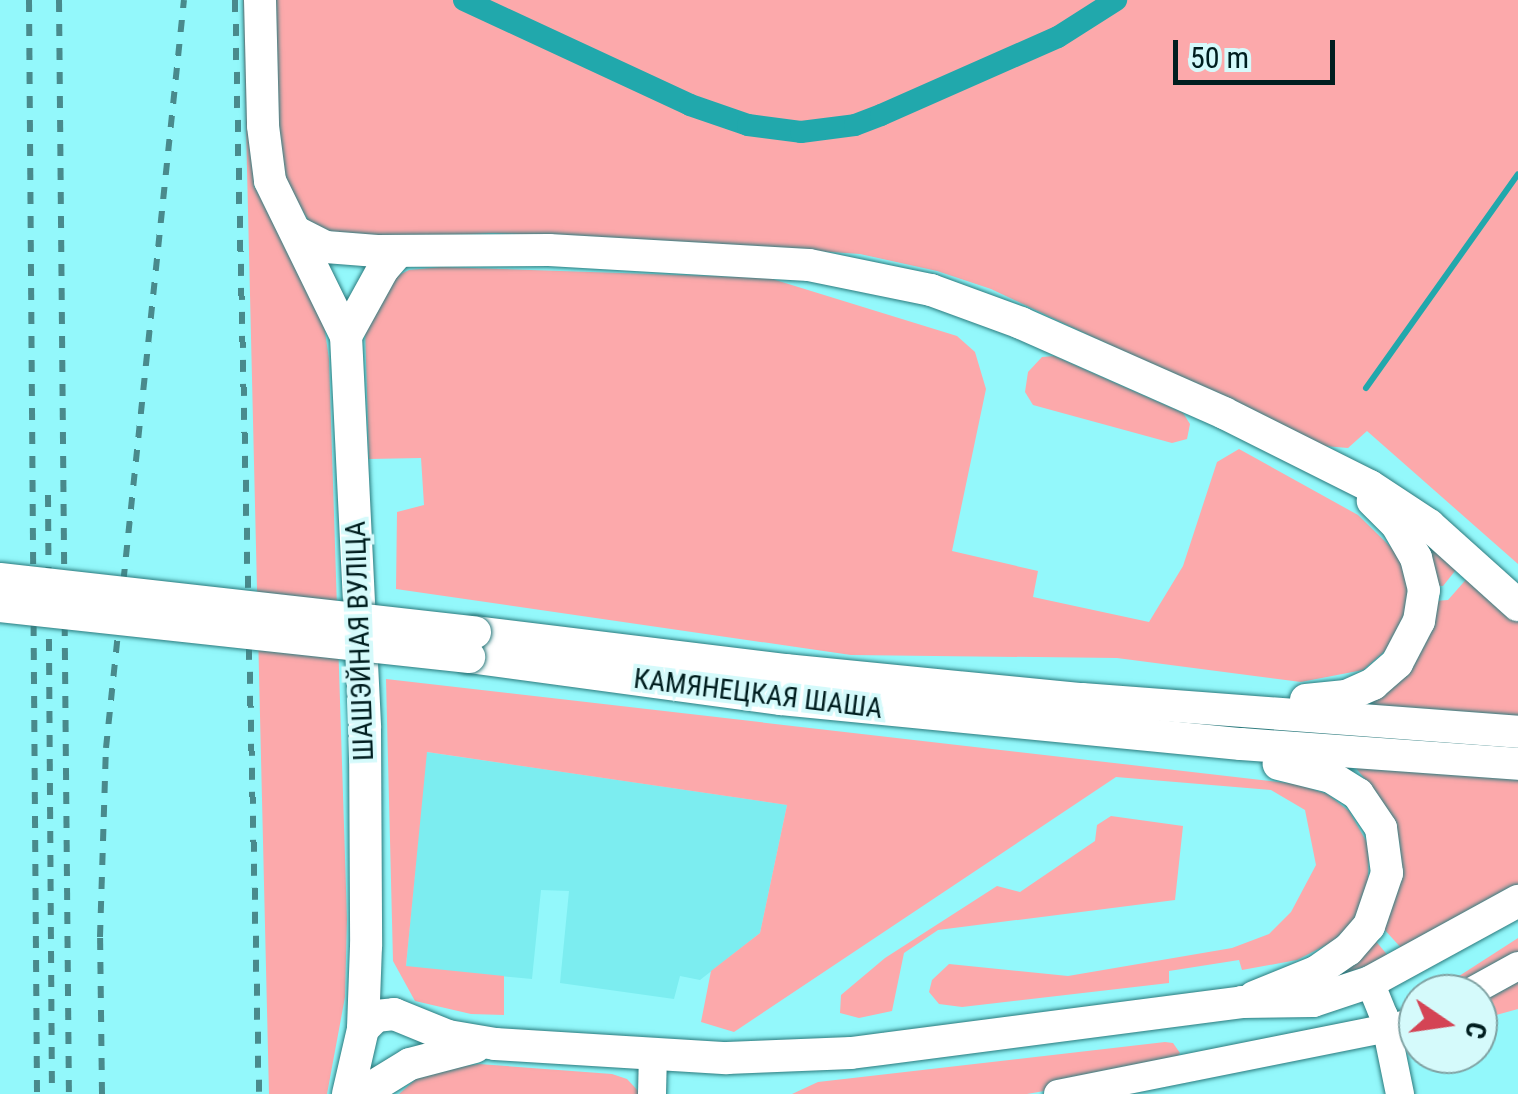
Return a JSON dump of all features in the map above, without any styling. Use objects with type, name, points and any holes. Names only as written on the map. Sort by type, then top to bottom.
[{"type":"main road","name":"ШАШЭЙНАЯ ВУЛІЦА","points":[[260,0],[266,162],[276,197],[298,233],[321,290],[346,336],[364,728],[366,946]]},
{"type":"main road","points":[[298,233],[313,244],[347,249],[599,252],[809,266],[900,281],[1020,324],[1224,413],[1341,471],[1430,526],[1518,606]]},
{"type":"main road","points":[[347,249],[373,265],[371,291],[350,307],[321,290],[326,256],[347,249]]},
{"type":"main road","points":[[346,336],[398,252]]},
{"type":"main road","points":[[1242,1002],[1316,972],[1348,950],[1368,926],[1387,873],[1381,828],[1358,794],[1312,770],[1128,746],[1080,713],[1120,691],[1331,699],[1360,691],[1385,674],[1406,649],[1419,622],[1424,590],[1421,574],[1396,524],[1341,471]]},
{"type":"main road","name":"КАМЯНЕЦКАЯ ШАША","points":[[0,579],[472,645]]},
{"type":"main road","name":"КАМЯНЕЦКАЯ ШАША","points":[[0,606],[785,670],[1080,713],[1518,764]]},
{"type":"main road","name":"КАМЯНЕЦКАЯ ШАША","points":[[1080,713],[1518,732]]},
{"type":"main road","points":[[401,1068],[368,1064],[362,1038],[376,1016],[402,1018],[448,1036],[495,1044],[727,1058],[851,1052],[1242,1002],[1313,1001],[1370,982],[1518,902]]},
{"type":"main road","points":[[366,946],[374,986],[418,1039],[401,1068]]},
{"type":"main road","points":[[348,1094],[362,1038],[366,946]]},
{"type":"main road","points":[[360,1094],[401,1068],[448,1051],[495,1044]]},
{"type":"street","points":[[1370,982],[1387,1030],[1400,1094]]},
{"type":"street","points":[[1058,1094],[1398,1027]]},
{"type":"street","points":[[652,1094],[653,1054]]},
{"type":"shaded area","points":[[243,0],[248,0],[254,186],[302,268],[324,325],[329,359],[347,919],[345,997],[327,1094],[269,1094]]},
{"type":"shaded area","points":[[273,0],[1518,0],[1518,564],[1367,431],[1348,448],[1324,446],[991,289],[937,271],[860,254],[615,238],[493,233],[348,240],[311,225],[281,174]]},
{"type":"shaded area","points":[[442,267],[769,278],[957,336],[975,352],[986,389],[952,551],[1038,571],[1033,597],[1149,622],[1183,566],[1217,462],[1239,449],[1358,515],[1401,557],[1409,593],[1405,613],[1387,649],[1363,670],[1301,682],[1117,658],[851,655],[396,589],[397,512],[424,505],[421,458],[369,459],[365,329],[395,277],[409,270]]},
{"type":"shaded area","points":[[1054,356],[1183,413],[1190,424],[1187,439],[1172,443],[1033,405],[1025,392],[1028,372],[1042,357]]},
{"type":"shaded area","points":[[1420,530],[1459,566],[1443,586],[1432,586]]},
{"type":"shaded area","points":[[1470,575],[1518,622],[1518,720],[1370,705],[1435,601],[1448,600]]},
{"type":"shaded area","points":[[386,679],[1296,784],[1327,794],[1349,811],[1369,846],[1368,882],[1357,916],[1348,927],[1332,942],[1297,960],[1242,970],[1239,960],[1169,971],[1169,983],[962,1007],[939,1004],[929,992],[932,980],[949,964],[1068,976],[1232,948],[1269,934],[1291,912],[1316,865],[1305,810],[1271,790],[1116,777],[734,1032],[701,1022],[711,971],[760,933],[787,805],[427,752],[406,966],[504,976],[504,1015],[471,1014],[415,1001],[393,961]]},
{"type":"shaded area","points":[[426,752],[787,805],[760,933],[700,980],[680,976],[674,999],[560,983],[569,891],[541,890],[532,979],[406,967]]},
{"type":"shaded area","points":[[1355,767],[1518,777],[1518,885],[1403,950],[1383,928],[1402,873],[1399,840],[1375,791]]},
{"type":"shaded area","points":[[1111,816],[1183,826],[1175,900],[938,930],[904,953],[892,1011],[859,1018],[840,1013],[841,995],[885,958],[997,886],[1020,892],[1095,841],[1097,825]]},
{"type":"shaded area","points":[[1518,938],[1518,1009],[1498,1014],[1498,974],[1462,974]]},
{"type":"shaded area","points":[[1374,939],[1390,958],[1325,980]]},
{"type":"shaded area","points":[[1173,1043],[1180,1053],[1169,1069],[1027,1094],[792,1094],[818,1082]]},
{"type":"shaded area","points":[[479,1064],[612,1074],[627,1079],[641,1094],[399,1094],[424,1072]]},
{"type":"waterway","points":[[464,0],[690,105],[748,125],[801,132],[855,125],[881,115],[1058,37],[1116,0]]},
{"type":"waterway","points":[[1366,388],[1518,174]]},
{"type":"railway","points":[[29,0],[37,1094]]},
{"type":"railway","points":[[59,0],[69,1094]]},
{"type":"railway","points":[[102,1094],[100,937],[106,748],[184,0]]},
{"type":"railway","points":[[235,0],[259,1094]]},
{"type":"railway","points":[[48,495],[52,1094]]}]
